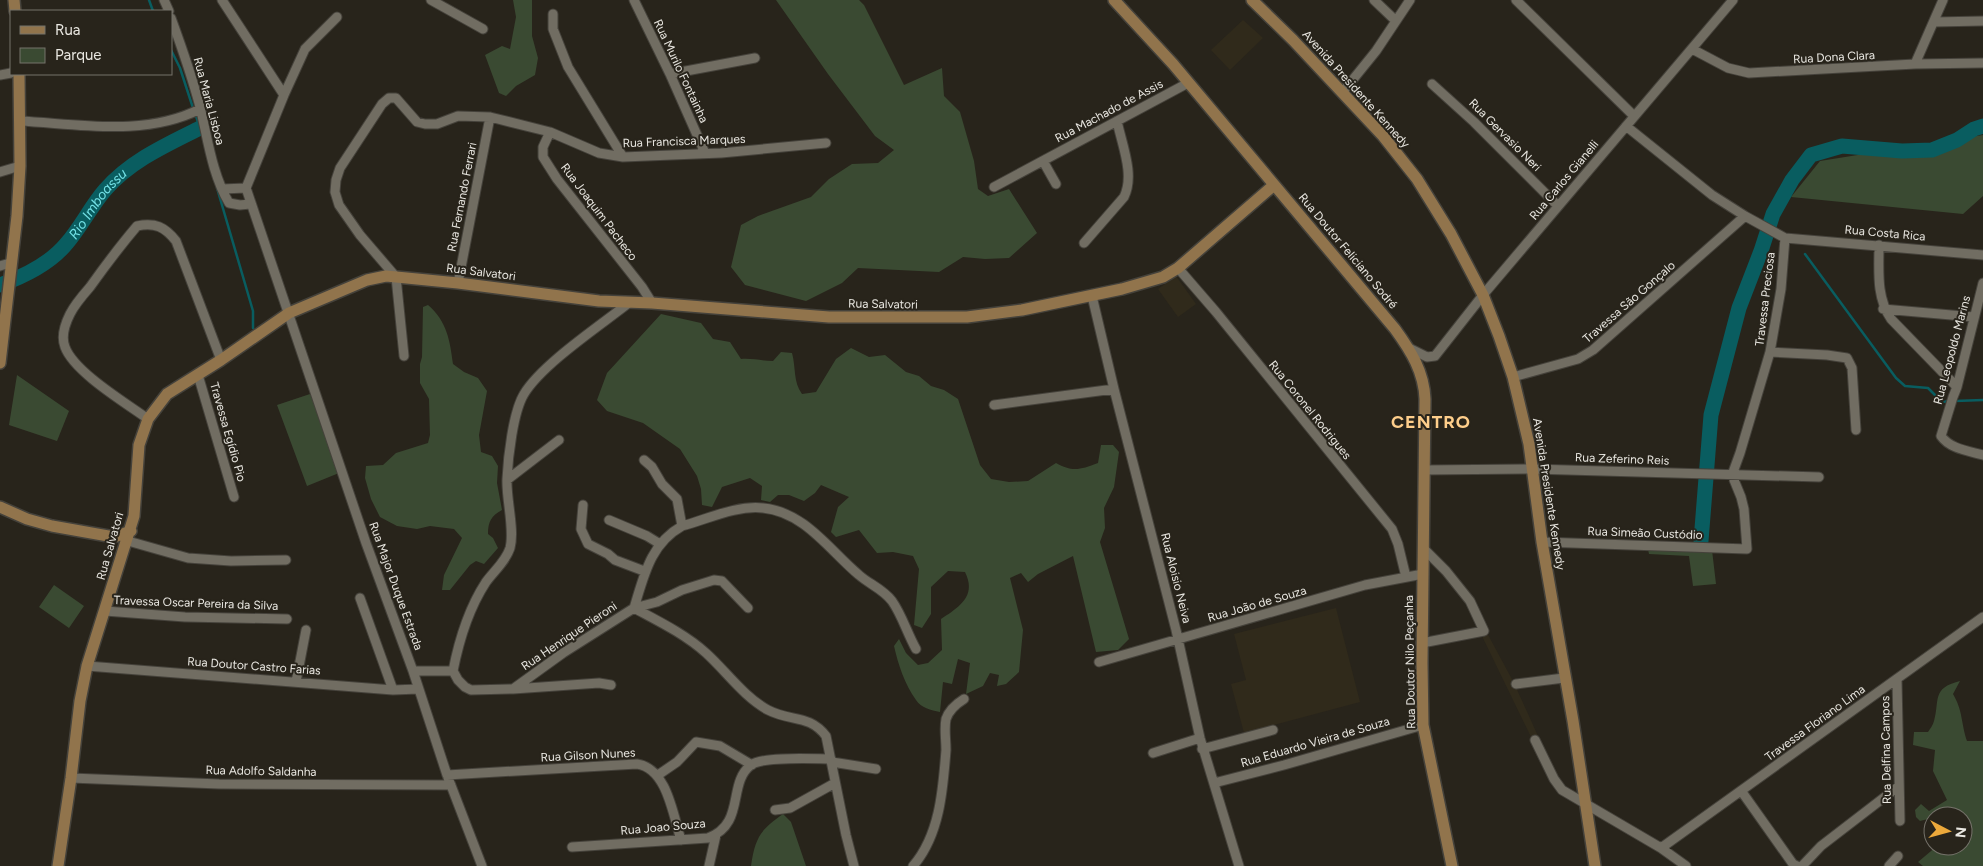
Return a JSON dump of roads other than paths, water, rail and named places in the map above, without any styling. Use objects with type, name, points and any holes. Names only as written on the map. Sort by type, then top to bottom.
[{"type":"main road","name":"Rua Doutor Feliciano Sodré","points":[[1114,0],[1188,83],[1409,348],[1422,376],[1424,389],[1423,574]]},
{"type":"main road","name":"Avenida Presidente Kennedy","points":[[1252,0],[1293,40],[1383,136],[1417,180],[1451,234],[1483,295],[1513,377],[1523,413],[1564,678],[1596,864]]},
{"type":"main road","points":[[0,363],[7,292],[6,268],[16,216],[20,166],[19,75]]},
{"type":"main road","name":"Rua Salvatori","points":[[58,866],[80,701],[88,666],[129,536],[136,501],[139,445],[148,419],[167,394],[221,360],[289,313],[367,280],[396,276],[458,282],[600,301],[652,303],[829,317],[968,318],[1022,310],[1092,296],[1147,283],[1163,277],[1178,268],[1274,185]]},
{"type":"main road","points":[[0,507],[27,519],[52,526],[114,537],[129,536]]},
{"type":"main road","points":[[114,537],[121,545],[124,553]]},
{"type":"main road","name":"Rua Doutor Nilo Peçanha","points":[[1423,574],[1423,725],[1452,866]]},
{"type":"street","points":[[222,0],[284,95]]},
{"type":"street","name":"Rua Murilo Fontainha","points":[[634,0],[670,74],[705,153]]},
{"type":"street","points":[[1374,0],[1396,21]]},
{"type":"street","points":[[1342,93],[1376,51],[1410,0]]},
{"type":"street","points":[[1516,0],[1634,116]]},
{"type":"street","name":"Rua Carlos Gianelli","points":[[1409,348],[1427,357],[1435,356],[1483,295],[1733,0]]},
{"type":"street","points":[[1915,64],[1943,0]]},
{"type":"street","points":[[436,1],[483,29]]},
{"type":"street","points":[[553,14],[554,29],[568,67],[623,157]]},
{"type":"street","points":[[222,189],[246,188],[305,49],[337,17]]},
{"type":"street","points":[[1934,22],[1983,21]]},
{"type":"street","name":"Rua Maria Lisboa","points":[[172,22],[194,112],[222,189],[229,203],[250,204]]},
{"type":"street","name":"Rua Dona Clara","points":[[1692,49],[1728,68],[1749,73],[1915,64],[1983,63]]},
{"type":"street","points":[[670,74],[755,58]]},
{"type":"street","name":"Rua Machado de Assis","points":[[994,187],[1188,83]]},
{"type":"street","name":"Rua Gervasio Neri","points":[[1432,84],[1474,122],[1558,206]]},
{"type":"street","name":"Rua Francisca Marques","points":[[396,276],[360,235],[339,205],[335,192],[340,168],[382,104],[389,98],[396,98],[417,122],[437,124],[458,116],[490,117],[550,132],[599,153],[623,157],[721,154],[826,144]]},
{"type":"street","points":[[20,120],[116,127],[140,126],[194,112]]},
{"type":"street","name":"Rua Fernando Ferrari","points":[[458,282],[490,117]]},
{"type":"street","points":[[1084,243],[1124,197],[1128,189],[1129,178],[1117,121]]},
{"type":"street","name":"Travessa Preciosa","points":[[1626,126],[1712,195],[1782,237],[1781,289],[1770,352],[1732,475]]},
{"type":"street","name":"Rua Joaquim Pacheco","points":[[550,132],[543,147],[543,157],[557,179],[642,287],[652,303]]},
{"type":"street","points":[[1043,161],[1056,184]]},
{"type":"street","points":[[0,172],[20,166]]},
{"type":"street","name":"Rua Major Duque Estrada","points":[[246,188],[366,543],[413,671],[447,775],[480,865]]},
{"type":"street","name":"Travessa São Gonçalo","points":[[1513,377],[1578,359],[1593,350],[1745,216]]},
{"type":"street","points":[[148,419],[99,384],[76,364],[66,349],[63,340],[65,326],[70,313],[137,226],[153,224],[167,229],[176,241],[221,360]]},
{"type":"street","name":"Rua Costa Rica","points":[[1782,237],[1983,254]]},
{"type":"street","points":[[1879,245],[1880,300],[1884,309],[1891,320],[1957,387]]},
{"type":"street","name":"Rua Coronel Rodrigues","points":[[1178,268],[1392,529],[1406,576]]},
{"type":"street","points":[[396,276],[404,356]]},
{"type":"street","name":"Rua Leopoldo Marins","points":[[1983,283],[1957,387],[1941,436],[1946,443],[1959,449],[1983,455]]},
{"type":"street","name":"Rua Aloisio Neiva","points":[[1092,296],[1178,640],[1202,749],[1239,866]]},
{"type":"street","points":[[611,685],[472,690],[465,687],[458,680],[453,671],[461,639],[472,609],[486,583],[505,558],[510,548],[511,536],[507,480],[513,427],[523,394],[545,369],[630,302]]},
{"type":"street","points":[[1884,309],[1974,317]]},
{"type":"street","points":[[1770,352],[1847,358],[1852,368],[1856,430]]},
{"type":"street","name":"Travessa Egídio Pio","points":[[198,375],[234,497]]},
{"type":"street","points":[[994,405],[1114,389]]},
{"type":"street","points":[[507,480],[559,440]]},
{"type":"street","points":[[644,460],[652,467],[662,484],[677,499],[682,526]]},
{"type":"street","name":"Rua Zeferino Reis","points":[[1424,470],[1532,469],[1818,477]]},
{"type":"street","name":"Rua Simeão Custódio","points":[[1542,542],[1747,549],[1744,509],[1732,475]]},
{"type":"street","points":[[583,505],[581,529],[588,544],[616,560],[644,571]]},
{"type":"street","name":"Rua Henrique Pieroni","points":[[513,689],[563,653],[634,608],[644,571],[660,544],[673,531],[682,526],[749,507],[765,508],[786,515],[822,538],[861,578],[885,593],[897,609],[916,649]]},
{"type":"street","points":[[609,520],[647,536],[660,544]]},
{"type":"street","points":[[129,536],[188,558],[286,560]]},
{"type":"street","points":[[1422,643],[1484,631],[1470,601],[1446,571],[1424,548]]},
{"type":"street","name":"Rua João de Souza","points":[[1099,662],[1365,585],[1423,574]]},
{"type":"street","points":[[634,608],[657,602],[682,590],[714,580],[722,581],[748,608]]},
{"type":"street","points":[[360,598],[393,690]]},
{"type":"street","points":[[634,608],[670,628],[704,651],[763,707],[778,715],[812,723],[826,736],[834,783],[854,866]]},
{"type":"street","name":"Travessa Oscar Pereira da Silva","points":[[105,611],[185,617],[287,619]]},
{"type":"street","name":"Travessa Floriano Lima","points":[[1661,848],[1742,792],[1983,617]]},
{"type":"street","points":[[296,682],[306,630]]},
{"type":"street","name":"Rua Doutor Castro Farias","points":[[88,666],[393,690],[418,689]]},
{"type":"street","points":[[413,671],[453,671]]},
{"type":"street","points":[[1516,684],[1564,678]]},
{"type":"street","name":"Rua Delfina Campos","points":[[1897,680],[1900,821]]},
{"type":"street","points":[[913,866],[927,847],[936,826],[946,749],[947,717],[957,703],[964,700]]},
{"type":"street","name":"Rua Eduardo Vieira de Souza","points":[[1214,783],[1423,725]]},
{"type":"street","points":[[1202,749],[1273,730]]},
{"type":"street","points":[[1152,753],[1200,738]]},
{"type":"street","points":[[1535,740],[1562,790],[1661,848],[1686,866]]},
{"type":"street","points":[[681,840],[663,783],[658,774],[677,762],[696,742],[720,746],[752,765],[761,761],[776,760],[831,761],[876,769]]},
{"type":"street","name":"Rua Gilson Nunes","points":[[447,775],[637,764],[646,765],[658,774]]},
{"type":"street","name":"Rua Joao Souza","points":[[572,847],[708,838],[716,835],[724,828],[732,814],[743,775],[752,765]]},
{"type":"street","name":"Rua Adolfo Saldanha","points":[[71,778],[219,784],[451,785]]},
{"type":"street","points":[[775,810],[790,808],[834,783]]},
{"type":"street","points":[[1802,866],[1821,846],[1899,786]]},
{"type":"street","points":[[1742,792],[1793,864],[1797,866]]},
{"type":"street","points":[[709,866],[716,835]]},
{"type":"street","points":[[1889,866],[1898,856]]},
{"type":"waterway","name":"Rio Imboassu","points":[[149,0],[153,10]]},
{"type":"waterway","name":"Rio Imboassu","points":[[172,52],[180,68],[193,108]]},
{"type":"waterway","name":"Rio Imboassu","points":[[195,113],[202,134]]},
{"type":"waterway","points":[[1701,541],[1711,415],[1739,308],[1773,214],[1792,180],[1811,155],[1842,146],[1902,151],[1932,150],[1957,140],[1974,129],[1983,126]]},
{"type":"waterway","name":"Rio Imboassu","points":[[0,285],[19,278],[53,257],[72,237],[105,190],[126,170],[149,154],[200,128]]},
{"type":"waterway","name":"Rio Imboassu","points":[[217,188],[253,311],[253,328]]},
{"type":"waterway","points":[[1775,211],[1778,216]]},
{"type":"waterway","points":[[1805,254],[1896,378],[1905,386],[1928,388],[1942,402],[1949,401]]},
{"type":"waterway","points":[[1955,401],[1983,400]]},
{"type":"district","name":"CENTRO","points":[[1431,422]]}]
